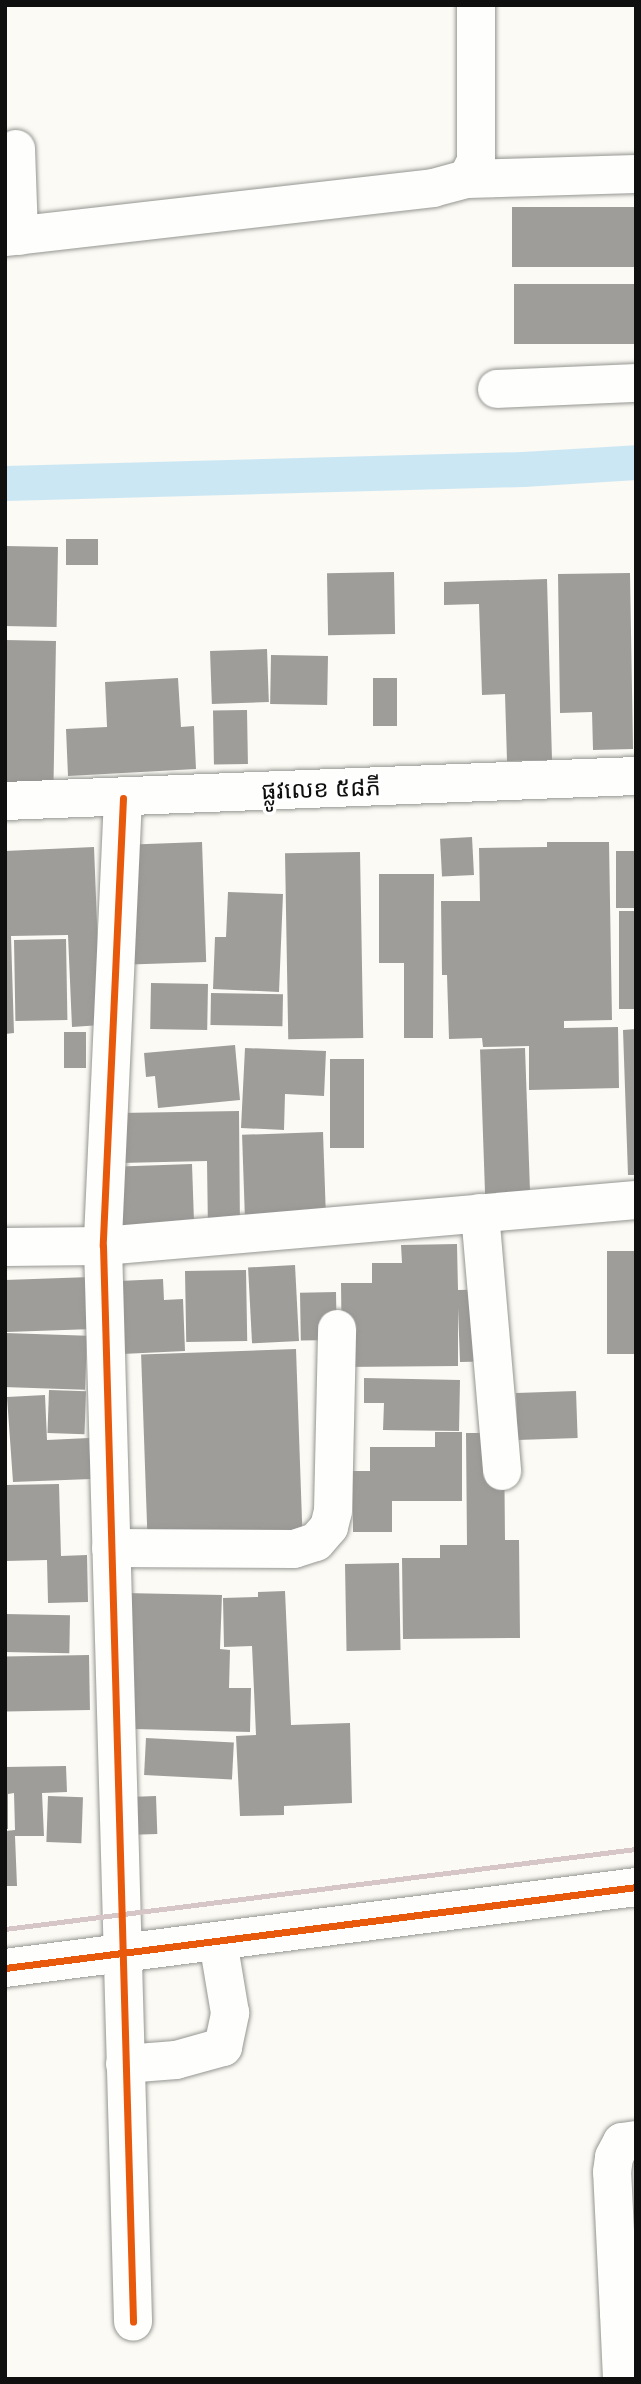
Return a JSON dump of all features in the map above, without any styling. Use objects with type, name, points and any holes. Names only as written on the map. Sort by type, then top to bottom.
[{"type":"street","points":[[467,179],[476,161],[476,5]]},
{"type":"street","points":[[16,149],[12,236],[433,188],[467,179],[636,174]]},
{"type":"street","points":[[498,389],[636,383]]},
{"type":"street","name":"ផ្លូវលេខ ៥៨ភី","points":[[5,801],[636,776]]},
{"type":"street","points":[[123,797],[103,1246],[132,2322]]},
{"type":"street","points":[[5,1247],[103,1246],[636,1200]]},
{"type":"street","points":[[480,1213],[502,1471]]},
{"type":"street","points":[[111,1548],[294,1549],[316,1542],[329,1527],[332,1511],[337,1329]]},
{"type":"street","points":[[5,1968],[636,1887]]},
{"type":"street","points":[[125,2064],[176,2060],[223,2047],[230,2013],[218,1941]]},
{"type":"street","points":[[622,2379],[627,2313],[612,2172],[614,2157],[622,2142],[636,2140]]},
{"type":"building","points":[[512,207],[636,207],[636,267],[512,267]]},
{"type":"building","points":[[514,284],[636,284],[636,344],[514,344]]},
{"type":"building","points":[[66,539],[98,539],[98,565],[66,565]]},
{"type":"building","points":[[5,546],[58,547],[57,627],[5,626]]},
{"type":"building","points":[[394,572],[395,634],[328,635],[327,573]]},
{"type":"building","points":[[630,573],[633,749],[593,750],[592,712],[560,713],[558,574]]},
{"type":"building","points":[[547,579],[552,760],[507,761],[505,694],[482,695],[479,604],[444,605],[444,582]]},
{"type":"building","points":[[5,640],[56,641],[53,793],[5,792]]},
{"type":"building","points":[[267,649],[269,702],[212,704],[210,651]]},
{"type":"building","points":[[271,655],[328,656],[327,705],[270,704]]},
{"type":"building","points":[[178,678],[181,727],[194,726],[196,769],[68,776],[66,729],[107,727],[105,682]]},
{"type":"building","points":[[373,678],[397,678],[397,726],[373,726]]},
{"type":"building","points":[[247,710],[248,764],[214,765],[213,711]]},
{"type":"building","points":[[472,837],[474,875],[442,877],[440,839]]},
{"type":"building","points":[[202,842],[206,962],[130,965],[126,845]]},
{"type":"building","points":[[547,842],[609,842],[612,1020],[564,1021],[564,1028],[618,1027],[619,1088],[529,1090],[529,1046],[483,1047],[482,1038],[449,1039],[447,975],[442,975],[441,901],[480,901],[479,848],[547,847]]},
{"type":"building","points":[[94,847],[101,1025],[72,1027],[68,935],[11,936],[14,1033],[5,1034],[5,851]]},
{"type":"building","points":[[616,851],[636,851],[636,908],[616,908]]},
{"type":"building","points":[[360,852],[363,1038],[288,1039],[285,853]]},
{"type":"building","points":[[379,874],[434,874],[433,1038],[404,1038],[404,963],[379,963]]},
{"type":"building","points":[[228,892],[283,894],[279,992],[213,989],[215,937],[226,937]]},
{"type":"building","points":[[619,911],[636,911],[636,1009],[619,1009]]},
{"type":"building","points":[[66,939],[67,1020],[15,1021],[14,940]]},
{"type":"building","points":[[151,983],[208,984],[207,1030],[150,1029]]},
{"type":"building","points":[[211,993],[283,994],[282,1026],[210,1025]]},
{"type":"building","points":[[636,1029],[636,1175],[628,1175],[623,1030]]},
{"type":"building","points":[[64,1032],[86,1032],[86,1068],[64,1068]]},
{"type":"building","points":[[235,1045],[240,1100],[158,1108],[155,1076],[146,1077],[144,1053]]},
{"type":"building","points":[[245,1048],[326,1051],[324,1096],[285,1094],[284,1130],[241,1128]]},
{"type":"building","points":[[525,1048],[530,1199],[485,1200],[480,1050]]},
{"type":"building","points":[[330,1059],[364,1059],[364,1148],[330,1148]]},
{"type":"building","points":[[239,1111],[240,1231],[208,1232],[207,1161],[120,1163],[119,1113]]},
{"type":"building","points":[[323,1132],[326,1221],[245,1224],[242,1135]]},
{"type":"building","points":[[192,1164],[195,1244],[117,1247],[114,1167]]},
{"type":"building","points":[[457,1244],[458,1290],[503,1289],[505,1361],[460,1362],[458,1308],[458,1366],[342,1367],[341,1283],[372,1283],[372,1263],[402,1263],[401,1245]]},
{"type":"building","points":[[607,1251],[636,1251],[636,1354],[607,1354]]},
{"type":"building","points":[[295,1265],[299,1341],[252,1343],[248,1267]]},
{"type":"building","points":[[246,1270],[247,1341],[186,1342],[185,1271]]},
{"type":"building","points":[[91,1277],[93,1329],[7,1332],[5,1280]]},
{"type":"building","points":[[163,1279],[164,1300],[183,1299],[185,1351],[122,1354],[119,1281]]},
{"type":"building","points":[[336,1292],[337,1340],[301,1341],[300,1293]]},
{"type":"building","points":[[5,1333],[87,1336],[85,1390],[5,1387]]},
{"type":"building","points":[[296,1349],[303,1556],[148,1561],[141,1354]]},
{"type":"building","points":[[364,1378],[460,1380],[459,1431],[383,1430],[384,1403],[364,1403]]},
{"type":"building","points":[[49,1390],[86,1391],[84,1434],[47,1433]]},
{"type":"building","points":[[576,1391],[578,1438],[518,1440],[516,1393]]},
{"type":"building","points":[[45,1395],[47,1440],[89,1438],[91,1479],[13,1482],[7,1397]]},
{"type":"building","points":[[435,1432],[462,1432],[462,1501],[392,1501],[392,1532],[353,1532],[353,1471],[370,1471],[370,1447],[435,1447]]},
{"type":"building","points":[[466,1433],[504,1433],[505,1540],[519,1540],[520,1638],[403,1639],[402,1558],[440,1558],[440,1545],[467,1545]]},
{"type":"building","points":[[59,1484],[61,1556],[87,1555],[88,1602],[48,1603],[47,1560],[5,1561],[5,1485]]},
{"type":"building","points":[[399,1563],[401,1650],[347,1651],[345,1564]]},
{"type":"building","points":[[285,1591],[291,1725],[350,1723],[352,1803],[284,1806],[284,1815],[240,1816],[236,1736],[256,1735],[252,1646],[224,1647],[223,1598],[258,1597],[258,1592]]},
{"type":"building","points":[[124,1593],[222,1595],[220,1649],[230,1650],[229,1688],[251,1688],[250,1732],[134,1729]]},
{"type":"building","points":[[5,1614],[70,1615],[69,1653],[5,1652]]},
{"type":"building","points":[[89,1655],[90,1710],[6,1711],[5,1656]]},
{"type":"building","points":[[146,1738],[234,1743],[232,1780],[144,1775]]},
{"type":"building","points":[[66,1766],[67,1792],[42,1793],[44,1836],[15,1836],[17,1886],[5,1886],[5,1831],[15,1830],[14,1793],[8,1794],[8,1829],[5,1829],[5,1767]]},
{"type":"building","points":[[48,1796],[83,1797],[81,1843],[46,1842]]},
{"type":"building","points":[[156,1796],[157,1834],[110,1836],[109,1798]]},
{"type":"waterway","points":[[5,483],[523,469],[636,462]]},
{"type":"railway","points":[[5,1929],[636,1849]]},
{"type":"cycle path","points":[[123,798],[103,1246],[133,2322]]},
{"type":"cycle path","points":[[5,1968],[636,1887]]}]
